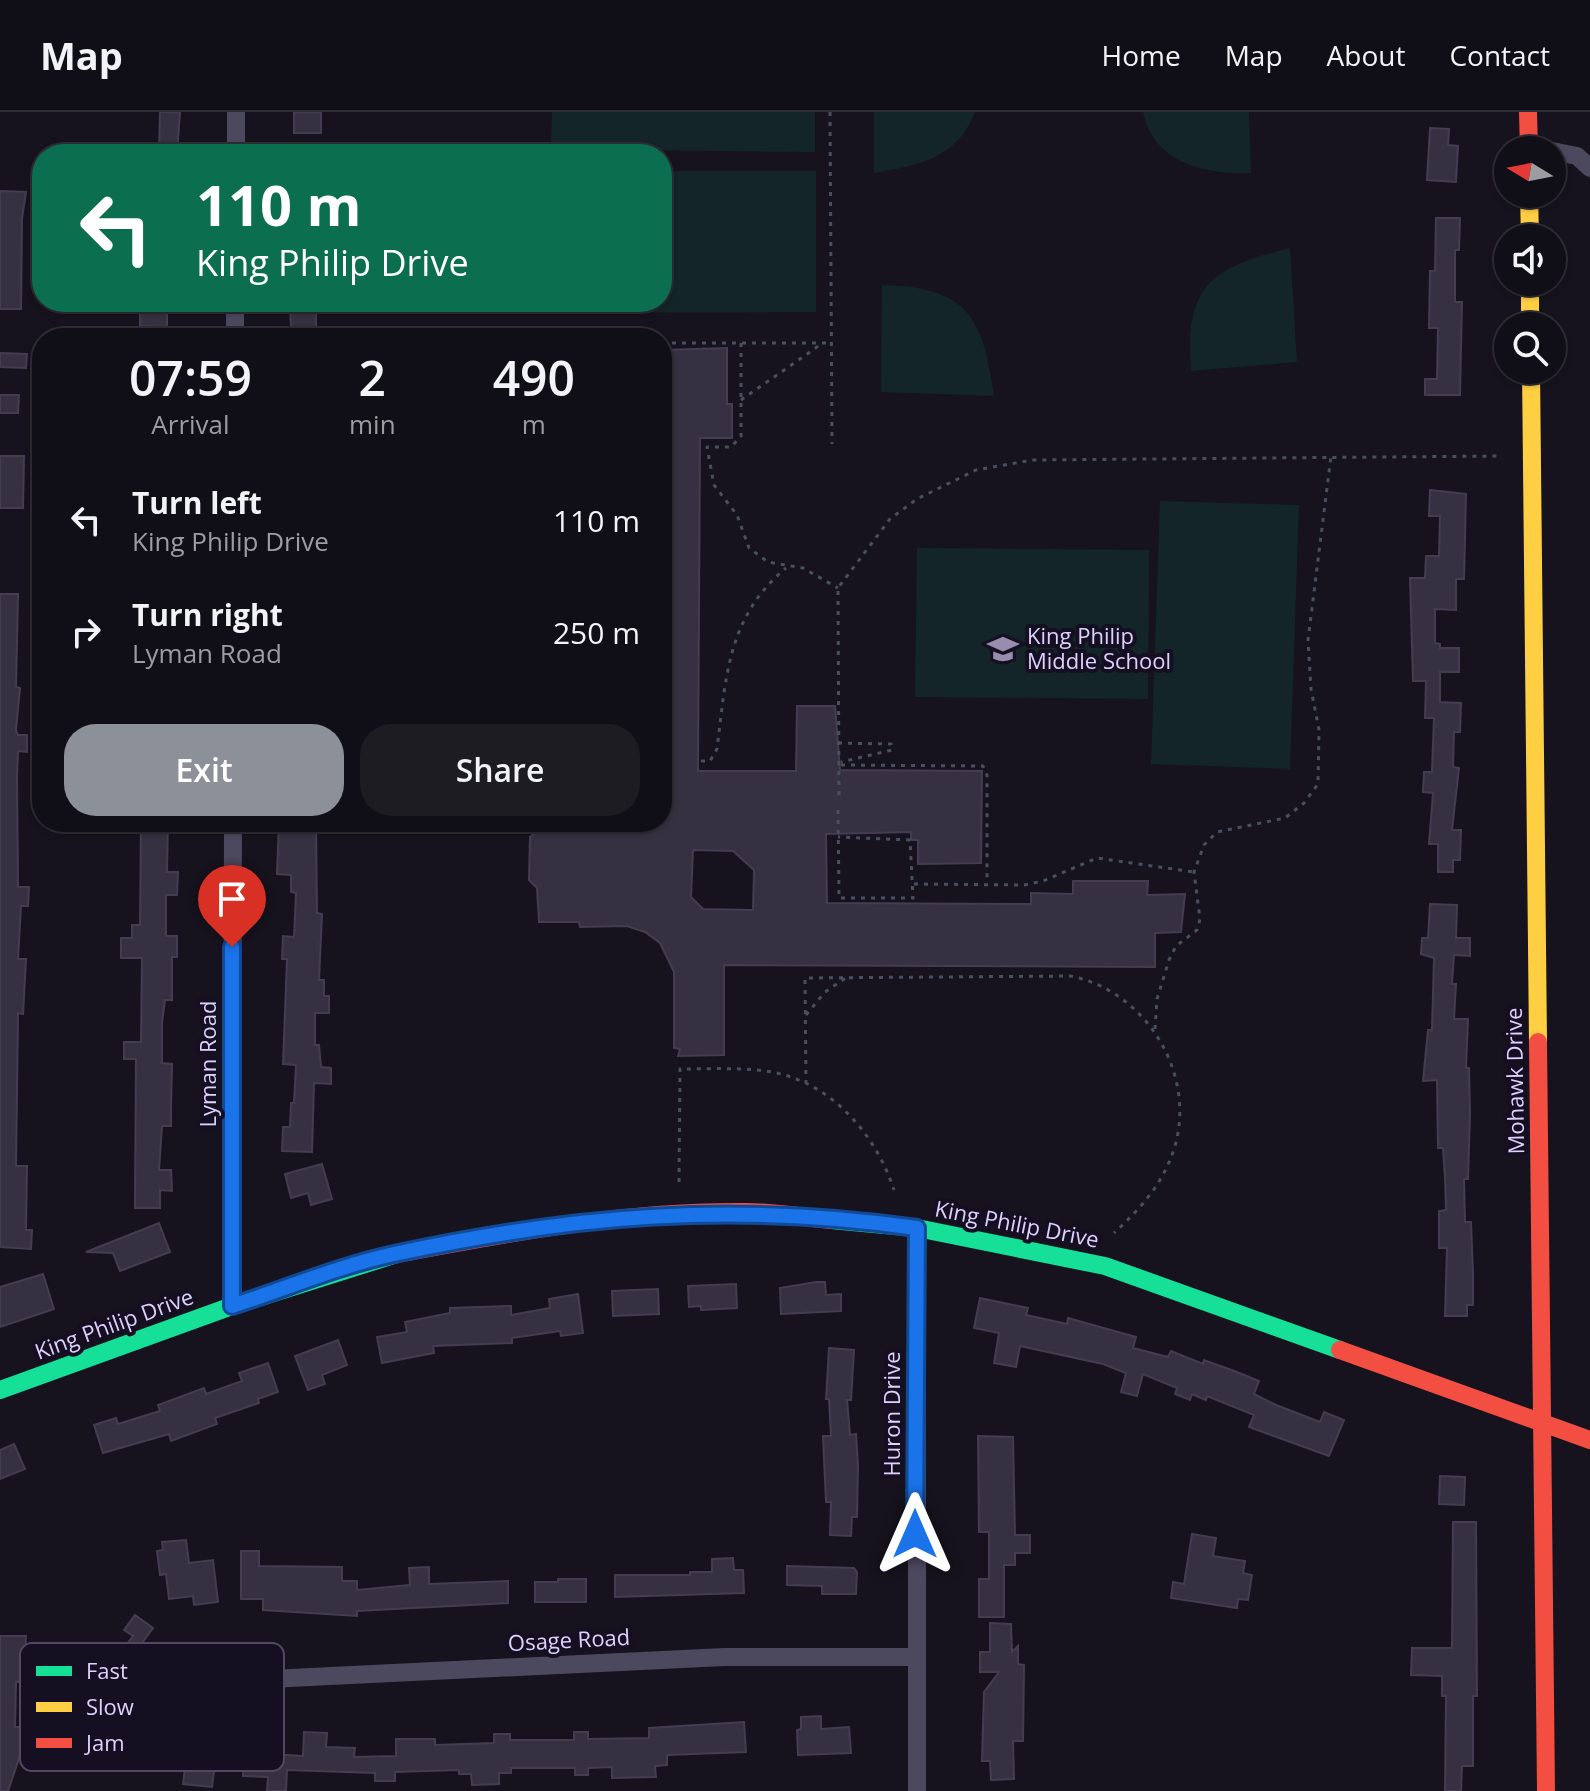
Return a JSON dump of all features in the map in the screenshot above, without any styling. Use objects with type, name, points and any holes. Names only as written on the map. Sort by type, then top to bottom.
[{"type":"street","points":[[236,112],[236,144]]},
{"type":"street","points":[[1528,112],[1532,136]]},
{"type":"street","points":[[1566,154],[1577,156],[1590,168]]},
{"type":"street","name":"Mohawk Drive","points":[[1531,384],[1546,1791]]},
{"type":"street","name":"Lyman Road","points":[[232,1306],[233,832]]},
{"type":"street","name":"King Philip Drive","points":[[0,1390],[232,1306],[391,1255],[544,1226],[649,1215],[747,1212],[917,1228],[1069,1257],[1143,1277],[1590,1440]]},
{"type":"street","name":"Huron Drive","points":[[917,1228],[917,1791]]},
{"type":"street","name":"Osage Road","points":[[284,1678],[724,1657],[915,1657]]},
{"type":"path","points":[[830,112],[832,444]]},
{"type":"path","points":[[672,343],[831,343]]},
{"type":"path","points":[[741,343],[740,441],[731,447],[707,447],[708,466],[714,485],[737,515],[749,548],[768,562],[786,568],[803,568],[838,588]]},
{"type":"path","points":[[741,400],[822,343]]},
{"type":"path","points":[[1155,1030],[1157,999],[1169,960],[1176,946],[1197,930],[1200,919],[1194,872],[1196,860],[1217,832],[1285,818],[1304,803],[1318,784],[1319,730],[1311,689],[1308,640],[1331,456]]},
{"type":"path","points":[[839,795],[838,588],[890,519],[917,499],[976,470],[1033,460],[1501,456]]},
{"type":"path","points":[[701,761],[710,761],[717,749],[723,694],[738,631],[761,591],[786,568]]},
{"type":"path","points":[[870,736],[870,744]]},
{"type":"path","points":[[838,743],[891,744],[892,750],[841,764]]},
{"type":"path","points":[[841,764],[983,766],[987,775],[987,883]]},
{"type":"path","points":[[838,810],[838,837],[839,898],[913,898],[910,840],[838,837]]},
{"type":"path","points":[[914,884],[1024,885],[1043,881],[1097,858],[1194,872]]},
{"type":"path","points":[[806,1084],[805,978],[1070,976],[1093,980],[1117,992],[1155,1030],[1175,1080],[1179,1118],[1175,1148],[1163,1176],[1141,1207],[1114,1233]]},
{"type":"path","points":[[806,1015],[825,992],[848,977]]},
{"type":"path","points":[[679,1182],[680,1069],[761,1071],[806,1084],[830,1099],[871,1140],[884,1160],[894,1190]]},
{"type":"shaded area","points":[[552,112],[815,112],[815,152],[672,150],[672,144],[551,144]]},
{"type":"shaded area","points":[[874,112],[975,112],[967,128],[947,150],[921,163],[874,173]]},
{"type":"shaded area","points":[[1143,112],[1249,112],[1251,173],[1216,171],[1184,162],[1158,144]]},
{"type":"shaded area","points":[[672,171],[816,171],[816,312],[551,313],[672,312]]},
{"type":"shaded area","points":[[1290,248],[1297,362],[1191,371],[1193,318],[1199,299],[1209,284],[1241,263]]},
{"type":"shaded area","points":[[882,285],[934,292],[952,300],[966,312],[984,346],[994,396],[881,392]]},
{"type":"shaded area","points":[[1160,501],[1299,505],[1290,769],[1151,764]]},
{"type":"shaded area","points":[[917,548],[1149,550],[1148,699],[915,697]]},
{"type":"building","points":[[160,112],[180,112],[178,144],[159,144]]},
{"type":"building","points":[[294,112],[321,112],[321,133],[294,133]]},
{"type":"building","points":[[1430,128],[1449,129],[1448,145],[1458,146],[1456,182],[1427,180]]},
{"type":"building","points":[[0,191],[26,192],[22,218],[21,309],[0,309]]},
{"type":"building","points":[[1436,218],[1460,218],[1459,250],[1455,250],[1455,302],[1462,302],[1460,395],[1425,395],[1425,379],[1437,379],[1438,328],[1429,328],[1430,271],[1435,271]]},
{"type":"building","points":[[140,312],[167,312],[167,327],[140,326]]},
{"type":"building","points":[[290,312],[316,312],[316,327],[291,328]]},
{"type":"building","points":[[727,348],[727,404],[732,404],[732,438],[700,438],[698,771],[796,771],[797,706],[835,706],[840,770],[982,771],[981,863],[918,864],[918,840],[911,840],[911,832],[826,834],[827,903],[1031,904],[1031,893],[1073,894],[1073,881],[1148,881],[1147,895],[1185,894],[1181,932],[1155,933],[1155,967],[724,965],[724,1055],[678,1056],[680,1049],[674,1048],[674,972],[660,943],[645,932],[627,926],[580,927],[579,922],[539,922],[537,888],[529,880],[530,837],[536,832],[672,832],[672,350]],"holes":[[[693,850],[733,851],[754,870],[753,910],[703,909],[691,897]]]},
{"type":"building","points":[[0,353],[27,354],[26,368],[0,367]]},
{"type":"building","points":[[0,395],[19,395],[18,413],[0,413]]},
{"type":"building","points":[[0,456],[24,456],[23,508],[0,508]]},
{"type":"building","points":[[1430,490],[1466,494],[1464,579],[1456,579],[1456,610],[1435,609],[1435,643],[1440,644],[1440,648],[1459,648],[1459,672],[1440,672],[1440,702],[1461,703],[1460,732],[1454,732],[1453,767],[1459,768],[1452,830],[1461,830],[1460,860],[1453,860],[1453,872],[1438,872],[1438,844],[1429,844],[1433,793],[1423,792],[1424,772],[1432,772],[1434,718],[1425,718],[1426,681],[1413,681],[1410,578],[1425,578],[1426,556],[1439,556],[1440,516],[1429,516]]},
{"type":"building","points":[[0,594],[18,594],[16,687],[20,688],[16,730],[18,735],[27,735],[27,752],[18,751],[17,778],[18,887],[29,887],[28,906],[21,906],[18,959],[26,959],[23,1014],[18,1013],[16,1166],[27,1166],[26,1230],[32,1230],[31,1249],[0,1247]]},
{"type":"building","points":[[141,832],[168,832],[167,872],[178,872],[177,895],[166,895],[166,936],[177,936],[177,957],[172,957],[172,1000],[165,1000],[162,1022],[162,1063],[172,1064],[171,1126],[162,1126],[159,1170],[171,1170],[172,1191],[160,1190],[160,1208],[135,1208],[136,1059],[124,1059],[124,1042],[141,1042],[142,958],[121,958],[121,938],[132,938],[132,925],[140,925]]},
{"type":"building","points":[[279,832],[316,832],[317,913],[322,914],[319,980],[324,980],[324,996],[329,996],[329,1013],[315,1013],[315,1045],[319,1045],[321,1067],[331,1068],[331,1084],[314,1083],[312,1152],[282,1151],[283,1127],[290,1127],[291,1103],[294,1103],[296,1065],[283,1064],[287,959],[282,959],[283,936],[294,937],[296,893],[291,892],[291,875],[277,874]]},
{"type":"building","points":[[1430,904],[1457,905],[1456,938],[1470,938],[1470,956],[1454,955],[1452,984],[1456,984],[1454,1019],[1468,1019],[1466,1068],[1469,1068],[1470,1114],[1468,1179],[1464,1179],[1465,1222],[1471,1222],[1473,1305],[1467,1305],[1467,1316],[1445,1316],[1447,1248],[1439,1248],[1439,1211],[1446,1210],[1445,1178],[1443,1148],[1438,1148],[1437,1080],[1423,1081],[1428,1030],[1432,1030],[1434,958],[1421,954],[1422,938],[1428,938]]},
{"type":"building","points":[[322,1164],[332,1199],[311,1205],[308,1193],[291,1198],[285,1174]]},
{"type":"building","points":[[159,1223],[170,1252],[120,1271],[113,1253],[86,1252]]},
{"type":"building","points":[[43,1274],[54,1309],[0,1327],[0,1287]]},
{"type":"building","points":[[825,1282],[826,1295],[841,1294],[841,1311],[781,1314],[780,1288]]},
{"type":"building","points":[[736,1284],[737,1308],[701,1310],[701,1306],[689,1307],[688,1286]]},
{"type":"building","points":[[658,1289],[659,1314],[613,1316],[612,1291]]},
{"type":"building","points":[[578,1294],[583,1333],[561,1336],[560,1331],[512,1338],[512,1343],[433,1346],[434,1353],[382,1363],[377,1337],[407,1332],[405,1322],[450,1313],[450,1308],[511,1306],[511,1315],[550,1308],[549,1299]]},
{"type":"building","points":[[980,1298],[1028,1308],[1026,1315],[1067,1324],[1068,1318],[1136,1337],[1133,1348],[1168,1357],[1171,1351],[1203,1364],[1204,1360],[1259,1381],[1254,1394],[1276,1405],[1320,1422],[1324,1412],[1344,1420],[1329,1456],[1249,1427],[1254,1415],[1207,1396],[1206,1400],[1192,1394],[1190,1400],[1175,1394],[1177,1388],[1143,1374],[1137,1396],[1121,1392],[1126,1373],[1103,1364],[1020,1346],[1016,1367],[994,1363],[999,1333],[974,1328]]},
{"type":"building","points":[[338,1340],[347,1365],[322,1375],[325,1384],[308,1390],[295,1356]]},
{"type":"building","points":[[829,1348],[854,1350],[851,1400],[847,1400],[850,1435],[856,1434],[858,1465],[857,1517],[852,1517],[851,1536],[830,1535],[831,1502],[826,1502],[823,1436],[831,1436],[829,1399],[826,1399]]},
{"type":"building","points":[[268,1363],[278,1392],[258,1399],[259,1403],[215,1418],[217,1424],[171,1441],[169,1434],[103,1453],[94,1425],[116,1418],[118,1424],[160,1411],[158,1405],[204,1388],[206,1394],[242,1381],[239,1373]]},
{"type":"building","points":[[978,1436],[1013,1437],[1015,1535],[1030,1535],[1030,1553],[1015,1553],[1015,1565],[1004,1565],[1004,1617],[979,1617],[979,1579],[989,1579],[989,1532],[979,1532]]},
{"type":"building","points":[[14,1444],[25,1469],[0,1479],[0,1450]]},
{"type":"building","points":[[1440,1476],[1465,1477],[1464,1505],[1439,1504]]},
{"type":"building","points":[[1453,1522],[1476,1522],[1477,1696],[1473,1696],[1473,1766],[1462,1766],[1461,1791],[1445,1791],[1446,1696],[1442,1696],[1442,1676],[1411,1675],[1412,1648],[1452,1648]]},
{"type":"building","points":[[1192,1534],[1216,1538],[1213,1556],[1245,1561],[1243,1573],[1252,1575],[1248,1600],[1238,1599],[1237,1608],[1171,1598],[1173,1582],[1184,1584]]},
{"type":"building","points":[[186,1540],[189,1563],[213,1560],[218,1602],[194,1605],[193,1596],[169,1599],[166,1574],[160,1575],[157,1551],[163,1550],[162,1542]]},
{"type":"building","points":[[241,1551],[259,1551],[259,1566],[342,1567],[342,1581],[357,1581],[357,1590],[410,1585],[409,1568],[429,1567],[429,1584],[508,1581],[508,1603],[357,1611],[357,1616],[263,1610],[263,1599],[241,1599]]},
{"type":"building","points":[[733,1558],[734,1570],[743,1570],[744,1593],[615,1597],[615,1575],[712,1572],[712,1559]]},
{"type":"building","points":[[787,1566],[854,1568],[857,1572],[856,1594],[822,1594],[822,1586],[787,1585]]},
{"type":"building","points":[[558,1579],[586,1579],[586,1602],[535,1602],[535,1582],[558,1582]]},
{"type":"building","points":[[135,1615],[153,1628],[142,1643],[128,1643],[133,1636],[124,1630]]},
{"type":"building","points":[[990,1623],[1011,1624],[1012,1652],[1018,1646],[1018,1664],[1024,1665],[1023,1741],[1013,1741],[1014,1779],[991,1780],[990,1761],[982,1761],[984,1692],[999,1672],[980,1672],[980,1652],[990,1652]]},
{"type":"building","points":[[0,1636],[26,1636],[26,1643],[20,1643],[20,1682],[16,1682],[15,1727],[20,1727],[20,1756],[8,1791],[0,1791]]},
{"type":"building","points":[[821,1716],[821,1729],[849,1727],[851,1753],[798,1755],[797,1730],[801,1729],[801,1717]]},
{"type":"building","points":[[744,1722],[746,1752],[667,1755],[667,1765],[655,1766],[656,1777],[612,1778],[612,1767],[588,1768],[588,1775],[575,1775],[575,1768],[511,1768],[511,1773],[499,1773],[499,1784],[472,1785],[471,1774],[459,1774],[459,1770],[395,1772],[395,1781],[375,1781],[375,1773],[287,1770],[286,1791],[267,1791],[268,1777],[243,1776],[243,1771],[284,1771],[284,1755],[303,1756],[304,1732],[327,1733],[326,1747],[355,1748],[354,1757],[396,1756],[396,1739],[435,1739],[435,1745],[494,1743],[494,1734],[510,1734],[510,1740],[574,1740],[574,1732],[588,1732],[588,1739],[649,1738],[649,1728]]},
{"type":"building","points":[[185,1771],[214,1771],[212,1787],[183,1784]]},
{"type":"traffic: fast","points":[[831,1220],[917,1228],[1105,1266],[1340,1350]]},
{"type":"traffic: fast","points":[[0,1390],[232,1306],[397,1254]]},
{"type":"traffic: slow","points":[[1529,208],[1530,224]]},
{"type":"traffic: slow","points":[[1530,296],[1530,312]]},
{"type":"traffic: slow","points":[[1531,384],[1538,1042]]},
{"type":"traffic: jam","points":[[1528,112],[1529,136]]},
{"type":"traffic: jam","points":[[1538,1042],[1546,1791]]},
{"type":"traffic: jam","points":[[397,1254],[527,1231],[657,1215],[756,1212],[831,1220]]},
{"type":"traffic: jam","points":[[1340,1350],[1590,1440]]},
{"type":"place","name":"King Philip Middle School","points":[[1003,649]]},
{"type":"route","points":[[232,947],[232,1306],[391,1255],[544,1226],[649,1215],[747,1212],[917,1228],[915,1534]]}]
